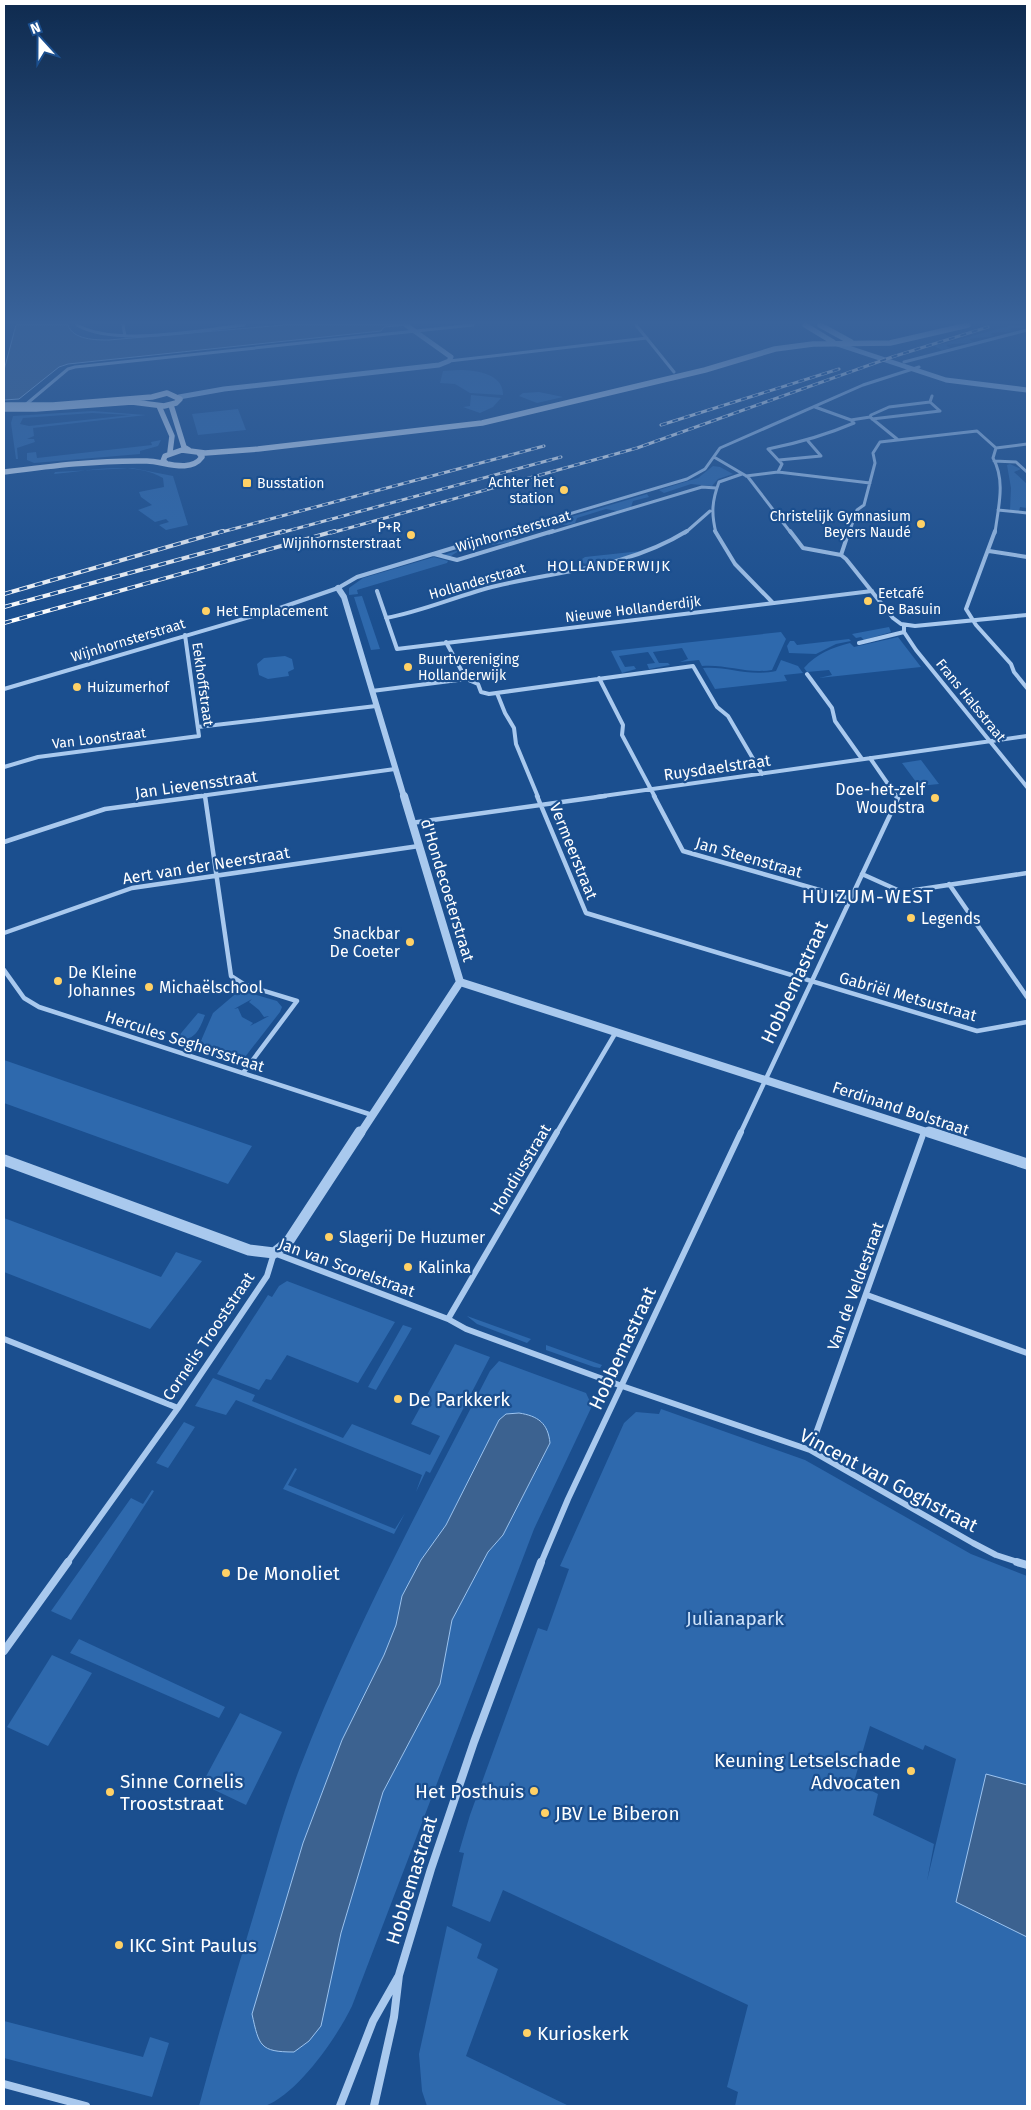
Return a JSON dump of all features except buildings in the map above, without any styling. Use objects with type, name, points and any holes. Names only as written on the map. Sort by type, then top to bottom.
[{"type":"main road","points":[[166,423],[174,445],[163,458],[166,463]]},
{"type":"main road","points":[[177,423],[184,447],[200,456]]},
{"type":"main road","points":[[4,468],[147,460],[185,466],[200,456],[470,423]]},
{"type":"main road","points":[[4,472],[96,458],[189,450]]},
{"type":"street","points":[[434,554],[687,479],[706,469],[720,448],[776,423]]},
{"type":"street","points":[[778,472],[782,464],[768,449],[808,441],[820,434],[836,431],[853,423]]},
{"type":"street","points":[[878,423],[898,439]]},
{"type":"street","points":[[841,555],[857,510],[864,504],[875,463],[873,453],[876,445],[898,439],[977,430],[996,448]]},
{"type":"street","points":[[779,460],[821,456],[808,441]]},
{"type":"street","points":[[996,448],[1027,444]]},
{"type":"street","points":[[996,448],[994,461],[1000,476],[995,538],[966,609],[972,619],[1011,664],[1014,672],[1027,688]]},
{"type":"street","points":[[714,457],[744,475],[803,548],[841,555],[893,618],[904,625],[1027,615]]},
{"type":"street","points":[[994,461],[1016,462],[1027,472]]},
{"type":"street","points":[[773,604],[745,577],[728,556],[719,540],[710,511],[720,480],[744,475],[778,472],[870,483]]},
{"type":"street","name":"Wijnhornsterstraat","points":[[4,689],[185,636],[338,588],[368,573],[434,554],[457,560],[702,487],[716,488]]},
{"type":"street","points":[[998,510],[1027,513]]},
{"type":"street","name":"Hollanderstraat","points":[[386,618],[406,614],[500,584],[609,565],[640,556],[688,532],[710,511]]},
{"type":"street","points":[[989,551],[1027,557]]},
{"type":"street","name":"d'Hondecoeterstraat","points":[[338,588],[344,597],[460,982],[765,1080]]},
{"type":"street","points":[[377,591],[386,618]]},
{"type":"street","name":"Nieuwe Hollanderdijk","points":[[386,618],[397,648],[872,592]]},
{"type":"street","points":[[859,642],[904,632],[904,625]]},
{"type":"street","name":"Frans Halsstraat","points":[[904,632],[1027,787]]},
{"type":"street","name":"Eekhoffstraat","points":[[185,636],[199,736]]},
{"type":"street","points":[[446,642],[451,655],[460,662],[466,679]]},
{"type":"street","points":[[372,691],[466,679],[478,684],[484,694],[497,693],[693,666],[717,707],[728,716],[762,774]]},
{"type":"street","points":[[807,674],[812,678],[832,708],[835,722],[862,759]]},
{"type":"street","name":"Jan Steenstraat","points":[[599,678],[623,725],[622,735],[683,851],[851,899]]},
{"type":"street","name":"Vermeerstraat","points":[[497,693],[506,717],[512,721],[516,732],[516,744],[586,912],[812,981]]},
{"type":"street","points":[[198,727],[376,706]]},
{"type":"street","name":"Van Loonstraat","points":[[4,767],[38,757],[199,736]]},
{"type":"street","name":"Ruysdaelstraat","points":[[412,823],[1027,736]]},
{"type":"street","name":"Hobbemastraat","points":[[374,2106],[394,2017],[399,1975],[456,1793],[544,1554],[898,798],[870,758]]},
{"type":"street","name":"Jan Lievensstraat","points":[[4,842],[96,810],[395,769]]},
{"type":"street","points":[[205,795],[231,976],[245,985],[297,1001],[242,1073]]},
{"type":"street","name":"Aert van der Neerstraat","points":[[4,933],[125,890],[418,846]]},
{"type":"street","points":[[862,874],[902,892],[1027,873]]},
{"type":"street","points":[[949,884],[1027,997]]},
{"type":"street","name":"Hercules Seghersstraat","points":[[4,970],[24,998],[39,1007],[372,1115]]},
{"type":"street","name":"Gabriël Metsustraat","points":[[812,981],[977,1031],[1027,1022]]},
{"type":"street","name":"Cornelis Trooststraat","points":[[4,1651],[178,1408],[267,1276],[274,1253],[288,1242],[460,982]]},
{"type":"street","name":"Hondiusstraat","points":[[448,1319],[616,1032]]},
{"type":"street","name":"Ferdinand Bolstraat","points":[[765,1080],[1027,1164]]},
{"type":"street","name":"Van de Veldestraat","points":[[810,1450],[924,1132]]},
{"type":"street","name":"Jan van Scorelstraat","points":[[4,1160],[249,1250],[274,1253],[448,1319],[466,1329],[622,1386]]},
{"type":"street","points":[[867,1294],[1027,1352]]},
{"type":"street","points":[[4,1339],[178,1408]]},
{"type":"street","name":"Vincent van Goghstraat","points":[[622,1386],[810,1450],[973,1543],[996,1555],[1027,1565]]},
{"type":"street","name":"Hobbemastraat","points":[[340,2106],[372,2021],[399,1975]]},
{"type":"street","points":[[4,2084],[86,2106]]},
{"type":"green space","points":[[11,423],[29,426],[72,423],[33,428],[34,436],[27,439],[34,439],[35,442],[17,448],[18,459],[16,459]]},
{"type":"green space","points":[[195,423],[244,423],[246,430],[198,435]]},
{"type":"green space","points":[[161,440],[158,446],[140,451],[140,454],[34,463],[27,460],[27,453],[36,452],[37,458],[152,445],[151,442]]},
{"type":"green space","points":[[1010,464],[1021,469],[1014,472],[1027,484],[1027,508],[1020,507],[1019,511],[1010,510],[1011,488],[1007,465]]},
{"type":"green space","points":[[713,466],[720,467],[733,474],[718,479],[712,486],[691,484],[664,493],[659,490],[698,478]]},
{"type":"green space","points":[[110,468],[127,468],[83,471]]},
{"type":"green space","points":[[140,469],[173,476],[188,525],[166,530],[159,525],[169,522],[166,519],[155,522],[138,510],[152,505],[141,497],[139,492],[164,487],[163,478]]},
{"type":"green space","points":[[83,471],[67,473],[54,474],[55,472]]},
{"type":"green space","points":[[647,494],[649,497],[633,501],[631,507],[617,511],[606,509],[577,518],[575,523],[567,525],[556,524],[516,536],[514,541],[464,549],[450,557],[443,555]]},
{"type":"green space","points":[[641,551],[619,560],[601,564],[579,561],[585,557]]},
{"type":"green space","points":[[434,557],[448,561],[447,563],[357,590],[358,594],[349,595],[349,588],[363,578]]},
{"type":"green space","points":[[362,596],[380,649],[371,650],[354,597]]},
{"type":"green space","points":[[889,627],[891,632],[864,640],[861,637],[856,638],[852,634]]},
{"type":"green space","points":[[781,632],[786,639],[772,670],[754,671],[720,666],[702,666],[699,660],[680,662],[688,659],[682,648],[653,652],[659,663],[668,663],[670,665],[649,669],[647,664],[655,663],[648,652],[619,656],[625,667],[634,666],[636,669],[622,673],[611,651]]},
{"type":"green space","points":[[898,637],[921,667],[819,678],[832,675],[829,670],[807,672],[804,668],[819,655],[837,647],[850,643],[854,647]]},
{"type":"green space","points":[[849,639],[851,641],[836,644],[816,654],[789,653],[787,646],[790,641],[794,641],[797,645]]},
{"type":"green space","points":[[285,656],[292,659],[294,669],[288,672],[289,676],[268,679],[259,675],[257,664],[264,658]]},
{"type":"green space","points":[[781,660],[798,666],[803,673],[784,675],[787,681],[715,689],[703,668],[765,673],[776,671]]},
{"type":"green space","points":[[921,760],[939,784],[919,786],[902,763]]},
{"type":"green space","points":[[240,990],[277,1001],[282,1007],[245,1057],[200,1043],[213,1013]],"holes":[[[252,999],[249,1002],[264,1017],[269,1016],[250,1026],[253,1023],[242,1017],[238,1008],[234,1009]]]},
{"type":"green space","points":[[198,1013],[205,1015],[196,1033],[188,1038],[177,1038]]},
{"type":"green space","points":[[4,1060],[252,1146],[228,1184],[4,1103]]},
{"type":"green space","points":[[4,1218],[161,1277],[176,1252],[202,1261],[150,1329],[4,1272]]},
{"type":"green space","points":[[287,1281],[395,1322],[358,1383],[287,1355],[271,1380],[266,1379],[259,1390],[217,1374],[268,1295],[272,1297],[279,1286]]},
{"type":"green space","points":[[467,1316],[531,1339],[527,1343],[477,1324]]},
{"type":"green space","points":[[403,1325],[412,1328],[376,1390],[368,1387]]},
{"type":"green space","points":[[455,1344],[490,1357],[430,1473],[426,1471],[416,1492],[422,1475],[236,1400],[226,1415],[195,1406],[213,1378],[255,1395],[252,1401],[343,1438],[352,1424],[430,1455],[440,1436],[411,1424]]},
{"type":"green space","points":[[546,1345],[602,1365],[600,1368],[594,1367],[546,1350]]},
{"type":"green space","points":[[499,1361],[586,1393],[592,1406],[534,1529],[352,2006],[345,2019],[315,2063],[278,2100],[259,2107],[199,2106],[276,1838],[319,1719],[389,1568],[490,1371]],"holes":[[[499,1420],[550,1444],[503,1535],[488,1552],[452,1620],[440,1684],[383,1792],[341,1933],[321,2026],[252,2014],[303,1843],[342,1740],[384,1655],[396,1625],[402,1596],[421,1560],[446,1525]]]},
{"type":"green space","name":"Julianapark","points":[[661,1409],[805,1460],[971,1554],[1027,1576],[1027,2106],[735,2106],[738,2092],[727,2087],[748,2005],[503,1890],[490,1922],[452,1906],[464,1853],[459,1852],[470,1815],[538,1628],[547,1631],[569,1569],[560,1566],[624,1423],[636,1412],[659,1414]],"holes":[[[870,1726],[923,1750],[925,1745],[956,1759],[927,1881],[934,1844],[873,1815],[878,1794],[854,1782]]]},
{"type":"green space","points":[[184,1422],[195,1427],[168,1468],[156,1463]]},
{"type":"green space","points":[[295,1468],[297,1469],[288,1485],[395,1529],[405,1513],[394,1534],[283,1489]]},
{"type":"green space","points":[[152,1490],[154,1491],[71,1620],[51,1611],[131,1498],[143,1504]]},
{"type":"green space","points":[[79,1639],[225,1707],[219,1718],[70,1653]]},
{"type":"green space","points":[[52,1655],[92,1673],[48,1746],[7,1727]]},
{"type":"green space","points":[[240,1713],[282,1732],[246,1805],[202,1784]]},
{"type":"green space","points":[[447,1926],[482,1944],[477,1958],[498,1969],[466,2056],[569,2106],[427,2106],[422,2091],[419,2054]]},
{"type":"green space","points":[[4,2021],[143,2057],[150,2037],[169,2043],[152,2097],[4,2058]]},
{"type":"shaded area","points":[[519,1413],[532,1416],[541,1422],[547,1430],[550,1443],[503,1535],[488,1552],[452,1620],[440,1684],[383,1792],[341,1933],[321,2026],[309,2041],[294,2052],[274,2051],[263,2045],[259,2040],[252,2014],[303,1843],[342,1740],[384,1655],[396,1625],[402,1596],[421,1560],[446,1525],[499,1420],[506,1414]]},
{"type":"shaded area","points":[[986,1774],[1027,1785],[1027,1937],[956,1902]]},
{"type":"railway","points":[[661,425],[666,423]]},
{"type":"railway","points":[[331,533],[637,448],[706,423]]},
{"type":"railway","points":[[218,533],[544,446]]},
{"type":"railway","points":[[280,533],[561,457]]},
{"type":"railway","points":[[4,594],[223,531]]},
{"type":"railway","points":[[4,607],[284,531]]},
{"type":"railway","points":[[4,623],[335,531]]},
{"type":"place","name":"Busstation","points":[[247,483]]},
{"type":"place","name":"Achter het station","points":[[564,490]]},
{"type":"place","name":"Christelijk Gymnasium Beyers Naudé","points":[[921,524]]},
{"type":"place","name":"P+R Wijnhornsterstraat","points":[[411,535]]},
{"type":"place","name":"Eetcafé De Basuin","points":[[868,601]]},
{"type":"place","name":"Het Emplacement","points":[[206,611]]},
{"type":"place","name":"Buurtvereniging Hollanderwijk","points":[[408,667]]},
{"type":"place","name":"Huizumerhof","points":[[77,687]]},
{"type":"place","name":"Doe-het-zelf Woudstra","points":[[935,798]]},
{"type":"place","name":"Legends","points":[[911,918]]},
{"type":"place","name":"Snackbar De Coeter","points":[[410,942]]},
{"type":"place","name":"De Kleine Johannes","points":[[58,981]]},
{"type":"place","name":"Michaëlschool","points":[[149,987]]},
{"type":"place","name":"Slagerij De Huzumer","points":[[329,1237]]},
{"type":"place","name":"Kalinka","points":[[408,1267]]},
{"type":"place","name":"De Parkkerk","points":[[398,1399]]},
{"type":"place","name":"De Monoliet","points":[[226,1573]]},
{"type":"place","name":"Keuning Letselschade Advocaten","points":[[911,1771]]},
{"type":"place","name":"Het Posthuis","points":[[534,1791]]},
{"type":"place","name":"Sinne Cornelis Trooststraat","points":[[110,1792]]},
{"type":"place","name":"JBV Le Biberon","points":[[545,1813]]},
{"type":"place","name":"IKC Sint Paulus","points":[[119,1945]]},
{"type":"place","name":"Kurioskerk","points":[[527,2033]]},
{"type":"district","name":"HOLLANDERWIJK","points":[[609,566]]},
{"type":"district","name":"HUIZUM-WEST","points":[[868,896]]}]
